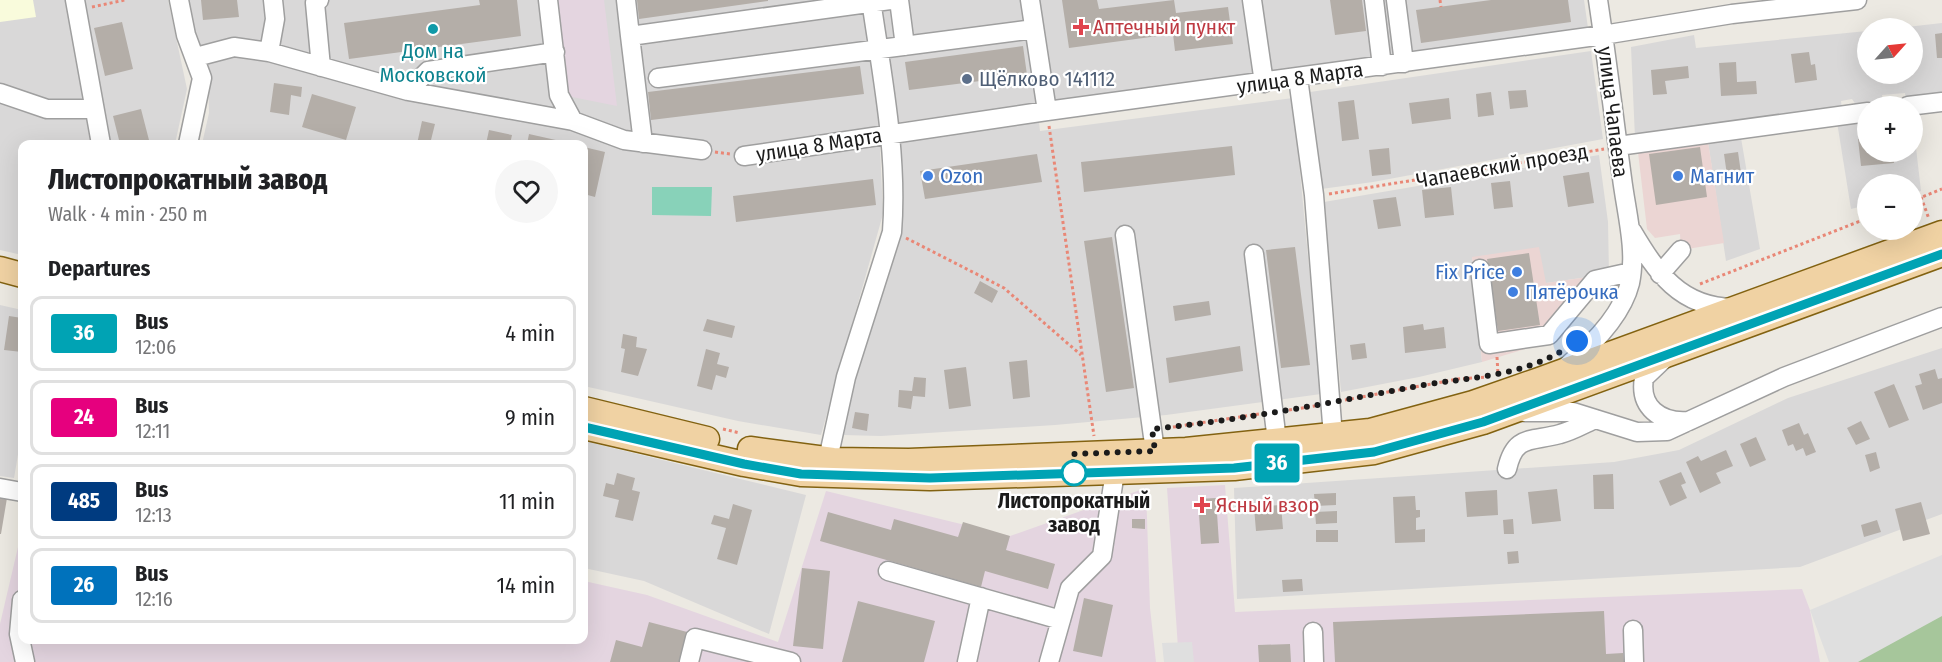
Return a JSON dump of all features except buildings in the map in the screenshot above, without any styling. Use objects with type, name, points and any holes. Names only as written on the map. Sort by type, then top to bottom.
[{"type":"main road","points":[[588,410],[757,450],[828,459],[909,461],[1154,440],[1277,441],[1333,436],[1410,422],[1560,372],[1740,308],[1936,227]]},
{"type":"main road","points":[[588,428],[744,464],[825,476],[930,478],[1234,468],[1374,452],[1417,442],[1514,412],[1942,254]]},
{"type":"main road","points":[[0,269],[18,274]]},
{"type":"main road","points":[[0,286],[18,290]]},
{"type":"street","points":[[178,0],[186,35],[202,78],[189,140]]},
{"type":"street","points":[[269,52],[275,19],[273,0]]},
{"type":"street","points":[[320,0],[315,3],[321,67]]},
{"type":"street","points":[[548,0],[559,95],[573,121]]},
{"type":"street","points":[[626,0],[643,142]]},
{"type":"street","points":[[630,36],[890,0]]},
{"type":"street","points":[[899,0],[905,46]]},
{"type":"street","points":[[1030,0],[1047,111]]},
{"type":"street","points":[[1252,0],[1263,83]]},
{"type":"street","points":[[1374,0],[1382,66]]},
{"type":"street","points":[[1396,0],[1404,63]]},
{"type":"street","name":"улица Чапаева","points":[[1598,0],[1603,35],[1609,151],[1628,224],[1631,272]]},
{"type":"street","name":"улица 8 Марта","points":[[744,156],[1047,111],[1603,35],[1732,14],[1857,0]]},
{"type":"street","points":[[828,459],[846,377],[892,232],[894,211],[890,134],[871,1]]},
{"type":"street","points":[[76,5],[100,140]]},
{"type":"street","points":[[658,78],[1034,29]]},
{"type":"street","points":[[196,57],[234,47],[269,52],[408,91],[573,121],[624,140],[702,150]]},
{"type":"street","points":[[408,91],[428,71],[555,52]]},
{"type":"street","points":[[1298,78],[1314,195],[1333,436]]},
{"type":"street","points":[[0,93],[46,109],[94,109]]},
{"type":"street","points":[[1923,104],[1942,102]]},
{"type":"street","name":"Чапаевский проезд","points":[[1609,151],[1857,114]]},
{"type":"street","points":[[1628,224],[1660,274],[1700,304],[1740,308]]},
{"type":"street","points":[[1125,235],[1154,440]]},
{"type":"street","points":[[1660,274],[1681,250]]},
{"type":"street","points":[[1254,254],[1277,441]]},
{"type":"street","points":[[1480,269],[1489,344],[1549,335],[1595,280],[1631,272],[1629,285],[1612,317],[1584,351],[1560,372]]},
{"type":"street","points":[[1514,412],[1562,411],[1647,433],[1667,431],[1696,420],[1784,377],[1942,317]]},
{"type":"street","points":[[1676,351],[1651,369],[1644,378],[1644,396],[1650,409],[1666,420],[1696,420]]},
{"type":"street","points":[[1507,469],[1511,452],[1522,443],[1539,436],[1560,435],[1595,419]]},
{"type":"street","points":[[1049,662],[1070,588],[1102,555],[1115,472]]},
{"type":"street","points":[[0,488],[18,491]]},
{"type":"street","points":[[888,571],[1061,620]]},
{"type":"street","points":[[967,662],[981,597]]},
{"type":"street","points":[[1633,630],[1634,662]]},
{"type":"street","points":[[1313,633],[1314,662]]},
{"type":"street","points":[[689,662],[695,638],[791,662]]},
{"type":"street","points":[[21,644],[25,662]]},
{"type":"path","points":[[76,5],[125,0]]},
{"type":"path","points":[[1440,0],[1441,7]]},
{"type":"path","points":[[1047,111],[1094,436]]},
{"type":"path","points":[[702,150],[744,156]]},
{"type":"path","name":"Чапаевский проезд","points":[[1314,195],[1609,151]]},
{"type":"path","points":[[1923,196],[1942,189]]},
{"type":"path","points":[[1923,201],[1936,227]]},
{"type":"path","points":[[1693,287],[1857,222]]},
{"type":"path","points":[[892,232],[1004,288],[1082,356]]},
{"type":"path","points":[[1154,440],[1274,412],[1458,379],[1507,373]]},
{"type":"path","points":[[723,429],[746,434]]},
{"type":"path","points":[[1083,437],[1106,434]]},
{"type":"shaded area","points":[[0,0],[168,0],[187,89],[176,140],[18,140],[18,254],[0,250]]},
{"type":"shaded area","points":[[0,0],[33,0],[36,17],[0,22]]},
{"type":"shaded area","points":[[188,0],[1584,0],[1588,28],[879,125],[883,214],[821,435],[738,421],[588,387],[588,140],[203,140],[209,113],[208,75],[197,41]]},
{"type":"shaded area","points":[[556,0],[604,0],[617,106],[567,96]]},
{"type":"shaded area","points":[[1942,23],[1942,97],[1923,100],[1923,96],[1905,96],[1905,93],[1857,96],[1857,106],[1852,99],[1841,101],[1842,109],[1635,138],[1631,47],[1694,35],[1696,48],[1857,32],[1857,84],[1923,84],[1923,25]]},
{"type":"shaded area","points":[[1591,51],[1603,139],[1373,182],[1321,189],[1310,92]]},
{"type":"shaded area","points":[[1293,98],[1321,394],[1166,415],[1055,425],[881,436],[843,435],[854,381],[898,246],[902,211],[898,141],[1039,122],[1040,131]]},
{"type":"shaded area","points":[[1857,119],[1857,162],[1918,162],[1919,174],[1857,174],[1857,208],[1851,209],[1837,122]]},
{"type":"shaded area","points":[[1741,138],[1760,249],[1726,261],[1708,142]]},
{"type":"shaded area","points":[[1708,142],[1724,243],[1681,250],[1680,234],[1655,238],[1647,229],[1638,152]]},
{"type":"shaded area","points":[[1599,155],[1608,222],[1609,274],[1546,283],[1472,257],[1482,362],[1341,392],[1324,202]]},
{"type":"shaded area","points":[[1539,247],[1546,283],[1609,274],[1561,338],[1482,362],[1472,257]]},
{"type":"shaded area","points":[[0,305],[18,309],[18,454],[14,478],[0,476]]},
{"type":"shaded area","points":[[1942,348],[1942,514],[1800,567],[1237,599],[1234,488],[1614,462],[1679,450],[1788,398]]},
{"type":"shaded area","points":[[588,442],[806,495],[769,634],[644,581],[588,569]]},
{"type":"shaded area","points":[[1225,485],[1235,612],[1802,589],[1810,610],[1820,662],[1179,662],[1167,488]]},
{"type":"shaded area","points":[[1146,488],[1150,608],[1156,662],[0,662],[0,624],[18,547],[18,644],[588,644],[588,582],[647,595],[778,642],[826,491],[1010,536]]},
{"type":"shaded area","points":[[1942,555],[1942,616],[1858,662],[1829,662],[1810,610]]},
{"type":"shaded area","points":[[1942,603],[1942,662],[1855,662]]},
{"type":"shaded area","points":[[1192,642],[1194,662],[1164,662],[1162,643]]},
{"type":"green space","points":[[652,187],[712,187],[711,216],[652,215]]},
{"type":"bus line","name":"36","points":[[588,428],[744,464],[825,476],[930,478],[1197,470],[1330,458],[1374,452],[1417,442],[1514,412],[1942,254]]},
{"type":"place","name":"Аптечный пункт","points":[[1081,27]]},
{"type":"place","name":"Дом на Московской","points":[[433,29]]},
{"type":"place","name":"Щёлково 141112","points":[[967,79]]},
{"type":"place","name":"Ozon","points":[[928,176]]},
{"type":"place","name":"Магнит","points":[[1678,176]]},
{"type":"place","name":"Fix Price","points":[[1517,272]]},
{"type":"place","name":"Пятёрочка","points":[[1513,292]]},
{"type":"place","name":"Листопрокатный завод","points":[[1074,473]]},
{"type":"place","name":"Ясный взор","points":[[1202,505]]},
{"type":"route","points":[[1074,473],[1072,454],[1155,451],[1152,429],[1332,403],[1458,379],[1498,376],[1560,354],[1577,341]]}]
